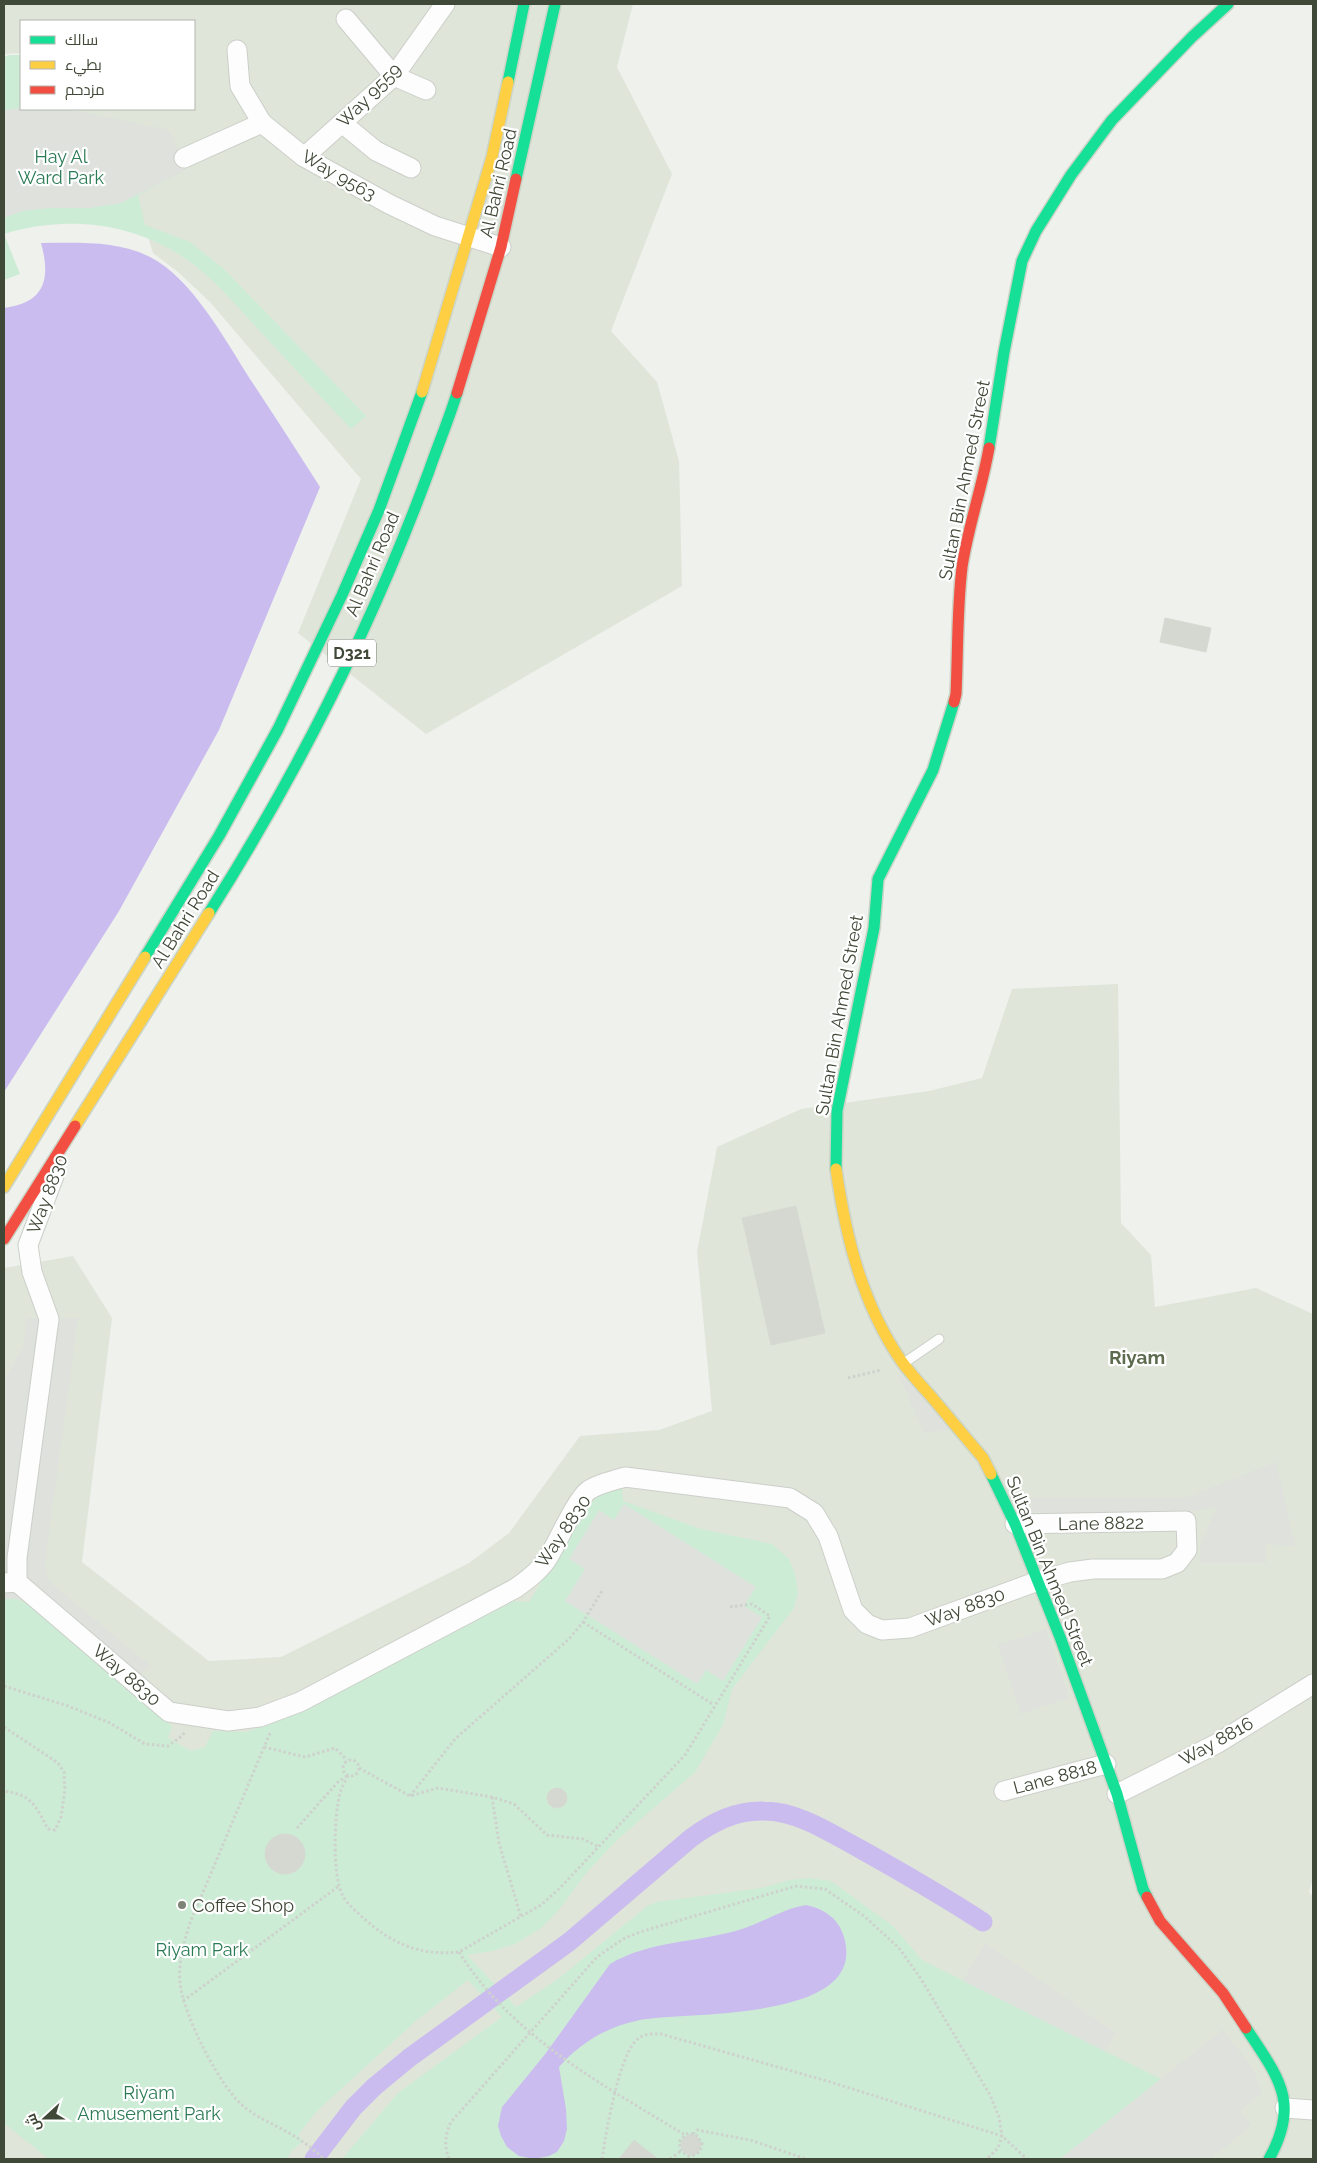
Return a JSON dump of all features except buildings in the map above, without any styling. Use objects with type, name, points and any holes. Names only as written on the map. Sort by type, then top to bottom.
[{"type":"main road","name":"Al Bahri Road","points":[[4,1187],[219,836],[278,729],[312,662],[382,501],[427,378],[492,157],[524,4]]},
{"type":"main road","name":"Al Bahri Road","points":[[4,1239],[248,852],[306,748],[374,607],[413,512],[456,396],[501,247],[555,4]]},
{"type":"main road","name":"Sultan Bin Ahmed Street","points":[[1228,4],[1192,37],[1112,120],[1066,183],[1036,231],[1022,261],[1004,352],[985,472],[970,523],[962,569],[956,694],[933,770],[890,852],[878,880],[874,928],[837,1111],[835,1162],[844,1224],[857,1269],[872,1310],[888,1341],[904,1364],[982,1458],[1015,1524],[1117,1794],[1143,1889],[1160,1921],[1223,1993],[1270,2064],[1282,2089],[1285,2108],[1280,2139],[1269,2159]]},
{"type":"street","name":"Way 9559","points":[[304,157],[394,76],[445,4]]},
{"type":"street","points":[[346,19],[394,76],[426,90]]},
{"type":"street","points":[[184,158],[262,123],[240,86],[237,50]]},
{"type":"street","name":"Way 9563","points":[[262,123],[304,157],[389,204],[435,226],[501,247]]},
{"type":"street","points":[[342,123],[376,151],[411,168]]},
{"type":"street","name":"Way 8830","points":[[71,1132],[28,1245],[32,1272],[49,1319],[17,1558],[11,1582],[170,1712],[228,1722],[260,1717],[300,1702],[516,1588],[536,1573],[549,1557],[563,1528],[587,1491],[625,1477],[790,1498],[814,1513],[828,1536],[853,1610],[867,1624],[882,1630],[910,1628],[1038,1581],[1070,1572],[1093,1569],[1162,1569],[1177,1564],[1187,1550],[1186,1521]]},
{"type":"street","name":"Lane 8822","points":[[1015,1524],[1186,1521]]},
{"type":"street","name":"Way 8816","points":[[1117,1794],[1218,1743],[1313,1684]]},
{"type":"street","name":"Lane 8818","points":[[1004,1791],[1106,1764]]},
{"type":"street","points":[[1285,2108],[1313,2110]]},
{"type":"lane","points":[[904,1364],[939,1339]]},
{"type":"path","points":[[848,1378],[904,1364]]},
{"type":"path","points":[[410,1796],[455,1739],[569,1639],[583,1622],[602,1591]]},
{"type":"path","points":[[348,1776],[340,1793],[335,1847],[339,1886],[343,1897],[385,1936],[402,1945],[422,1951],[444,1954],[459,1952],[547,1900],[685,1755],[770,1616],[752,1604],[730,1607]]},
{"type":"path","points":[[583,1622],[714,1705]]},
{"type":"path","points":[[4,1686],[68,1706],[110,1723],[145,1744],[168,1746],[182,1736],[194,1717]]},
{"type":"path","points":[[280,1709],[190,1923],[180,1963],[180,1982],[183,2001],[211,2061],[232,2096],[246,2109],[303,2141],[324,2159]]},
{"type":"path","points":[[4,1727],[58,1763],[64,1772],[65,1790],[62,1817],[55,1830],[48,1829],[38,1809],[22,1794],[4,1792]]},
{"type":"path","points":[[264,1747],[305,1757],[335,1748],[347,1760],[354,1760],[359,1768],[410,1796],[438,1788],[492,1797],[514,1804],[547,1835],[584,1839],[599,1847]]},
{"type":"path","points":[[347,1760],[343,1768],[348,1776]]},
{"type":"path","points":[[297,1828],[338,1782],[348,1776],[354,1776],[359,1768]]},
{"type":"path","points":[[492,1797],[499,1843],[521,1917]]},
{"type":"path","points":[[183,2001],[339,1886]]},
{"type":"path","points":[[449,2159],[445,2144],[446,2132],[451,2122],[597,1957],[623,1939],[668,1923],[796,1886],[825,1889],[864,1916],[899,1948],[960,2042],[990,2095],[999,2118],[1002,2136],[998,2148],[986,2159]]},
{"type":"path","points":[[459,1952],[505,2011],[530,2032],[570,2063],[685,2135],[693,2134],[697,2130],[750,2140],[806,2159]]},
{"type":"path","points":[[602,2159],[622,2063],[630,2047],[638,2038],[649,2034],[661,2034],[827,2081],[1002,2136],[1028,2159]]},
{"type":"path","points":[[685,2135],[680,2142],[681,2151],[688,2158],[696,2155],[702,2148],[700,2139],[693,2134]]},
{"type":"path","points":[[670,2159],[681,2151]]},
{"type":"shaded area","points":[[4,4],[633,4],[617,67],[672,174],[611,331],[657,382],[679,461],[682,586],[426,734],[298,633],[361,479],[210,302],[177,271],[153,253],[136,195],[76,110],[195,110],[195,20],[20,20],[20,53],[4,54]]},
{"type":"shaded area","name":"Hay Al Ward Park","points":[[20,108],[20,110],[71,110],[169,130],[187,169],[121,203],[90,208],[49,208],[22,211],[4,218],[4,110]]},
{"type":"shaded area","points":[[41,243],[82,243],[124,248],[150,257],[165,266],[180,279],[219,329],[320,487],[219,730],[119,911],[4,1092],[4,308],[28,301],[42,287],[45,268]]},
{"type":"shaded area","points":[[1118,984],[1121,1223],[1151,1255],[1155,1307],[1256,1288],[1313,1314],[1313,1878],[1309,1892],[1313,1897],[1313,2159],[4,2159],[4,1268],[73,1256],[112,1318],[82,1562],[209,1661],[281,1657],[469,1563],[509,1533],[580,1436],[659,1430],[712,1411],[697,1252],[717,1147],[801,1109],[929,1091],[982,1078],[1012,989]]},
{"type":"shaded area","points":[[27,1318],[78,1318],[45,1562],[47,1580],[149,1665],[130,1688],[34,1606],[17,1599],[4,1599],[4,1382],[24,1344]]},
{"type":"shaded area","points":[[898,1373],[957,1429],[924,1433]]},
{"type":"shaded area","points":[[1276,1462],[1295,1546],[1266,1544],[1266,1563],[1200,1563],[1200,1545],[1217,1507],[1161,1516],[1031,1512],[1031,1498],[1185,1498]]},
{"type":"shaded area","points":[[624,1504],[756,1587],[744,1606],[762,1617],[723,1681],[706,1670],[697,1684],[565,1601],[585,1569],[569,1559],[599,1510],[614,1520]]},
{"type":"shaded area","points":[[1046,1629],[1069,1698],[1021,1714],[998,1645]]},
{"type":"shaded area","points":[[806,1905],[829,1915],[841,1928],[843,1934],[845,1963],[831,1984],[805,1998],[770,2007],[640,2020],[606,2031],[585,2043],[559,2067],[566,2109],[567,2129],[564,2141],[557,2152],[534,2159],[519,2156],[507,2147],[498,2126],[502,2107],[546,2053],[610,1964],[641,1950],[742,1929],[789,1909]]},
{"type":"shaded area","points":[[985,1943],[1116,2033],[1105,2051],[963,1981]]},
{"type":"shaded area","points":[[1223,2030],[1252,2068],[1262,2092],[1240,2111],[1251,2125],[1210,2159],[1060,2159]]},
{"type":"green space","name":"Hay Al Ward Park","points":[[9,55],[20,55],[20,110],[187,169],[138,195],[145,225],[190,242],[224,269],[366,416],[351,429],[216,284],[186,259],[165,247],[144,237],[98,226],[75,224],[27,228],[4,234],[4,57]]},
{"type":"green space","points":[[4,234],[20,274],[4,280]]},
{"type":"green space","name":"Riyam Park","points":[[622,1489],[623,1501],[701,1529],[772,1544],[789,1559],[795,1574],[798,1592],[794,1608],[732,1689],[723,1725],[695,1772],[617,1840],[587,1872],[558,1911],[541,1928],[515,1944],[493,1951],[467,1955],[516,2007],[558,1979],[646,1907],[656,1902],[761,1888],[790,1880],[810,1878],[831,1881],[893,1926],[922,1960],[1161,2079],[1060,2159],[342,2159],[398,2093],[502,2017],[468,1980],[417,2020],[317,2111],[298,2135],[303,2141],[291,2151],[287,2159],[49,2159],[4,2123],[4,1599],[17,1599],[34,1606],[172,1726],[168,1738],[191,1751],[205,1747],[213,1731],[246,1732],[278,1721],[512,1601],[529,1602],[592,1498],[606,1490]]},
{"type":"waterway","points":[[314,2159],[353,2108],[374,2087],[409,2058],[569,1942],[691,1838],[725,1818],[754,1811],[764,1811],[777,1812],[802,1819],[893,1867],[983,1922]]},
{"type":"traffic: fast","points":[[508,82],[524,4]]},
{"type":"traffic: fast","points":[[516,179],[555,4]]},
{"type":"traffic: fast","points":[[989,448],[1004,352],[1022,261],[1036,231],[1071,175],[1112,120],[1192,37],[1228,4]]},
{"type":"traffic: fast","points":[[145,957],[219,836],[278,729],[342,595],[379,510],[422,392]]},
{"type":"traffic: fast","points":[[209,913],[302,753],[358,642],[407,529],[457,393]]},
{"type":"traffic: fast","points":[[836,1169],[837,1111],[874,928],[878,879],[933,770],[954,702]]},
{"type":"traffic: fast","points":[[991,1474],[1015,1524],[1060,1637],[1117,1794],[1143,1889],[1147,1897]]},
{"type":"traffic: fast","points":[[1246,2028],[1268,2061],[1282,2090],[1284,2105],[1283,2121],[1279,2139],[1269,2159]]},
{"type":"traffic: slow","points":[[422,392],[492,157],[508,82]]},
{"type":"traffic: slow","points":[[75,1126],[209,913]]},
{"type":"traffic: slow","points":[[4,1187],[145,957]]},
{"type":"traffic: slow","points":[[836,1169],[851,1245],[866,1294],[876,1317],[902,1362],[983,1458],[991,1474]]},
{"type":"traffic: jam","points":[[457,393],[501,247],[516,179]]},
{"type":"traffic: jam","points":[[954,702],[956,694],[958,615],[962,567],[989,448]]},
{"type":"traffic: jam","points":[[4,1239],[75,1126]]},
{"type":"traffic: jam","points":[[1147,1897],[1160,1921],[1223,1993],[1246,2028]]},
{"type":"place","name":"Coffee Shop","points":[[182,1905]]},
{"type":"district","name":"Riyam","points":[[1137,1357]]},
{"type":"park label","name":"Riyam Amusement Park","points":[[149,2102]]}]
